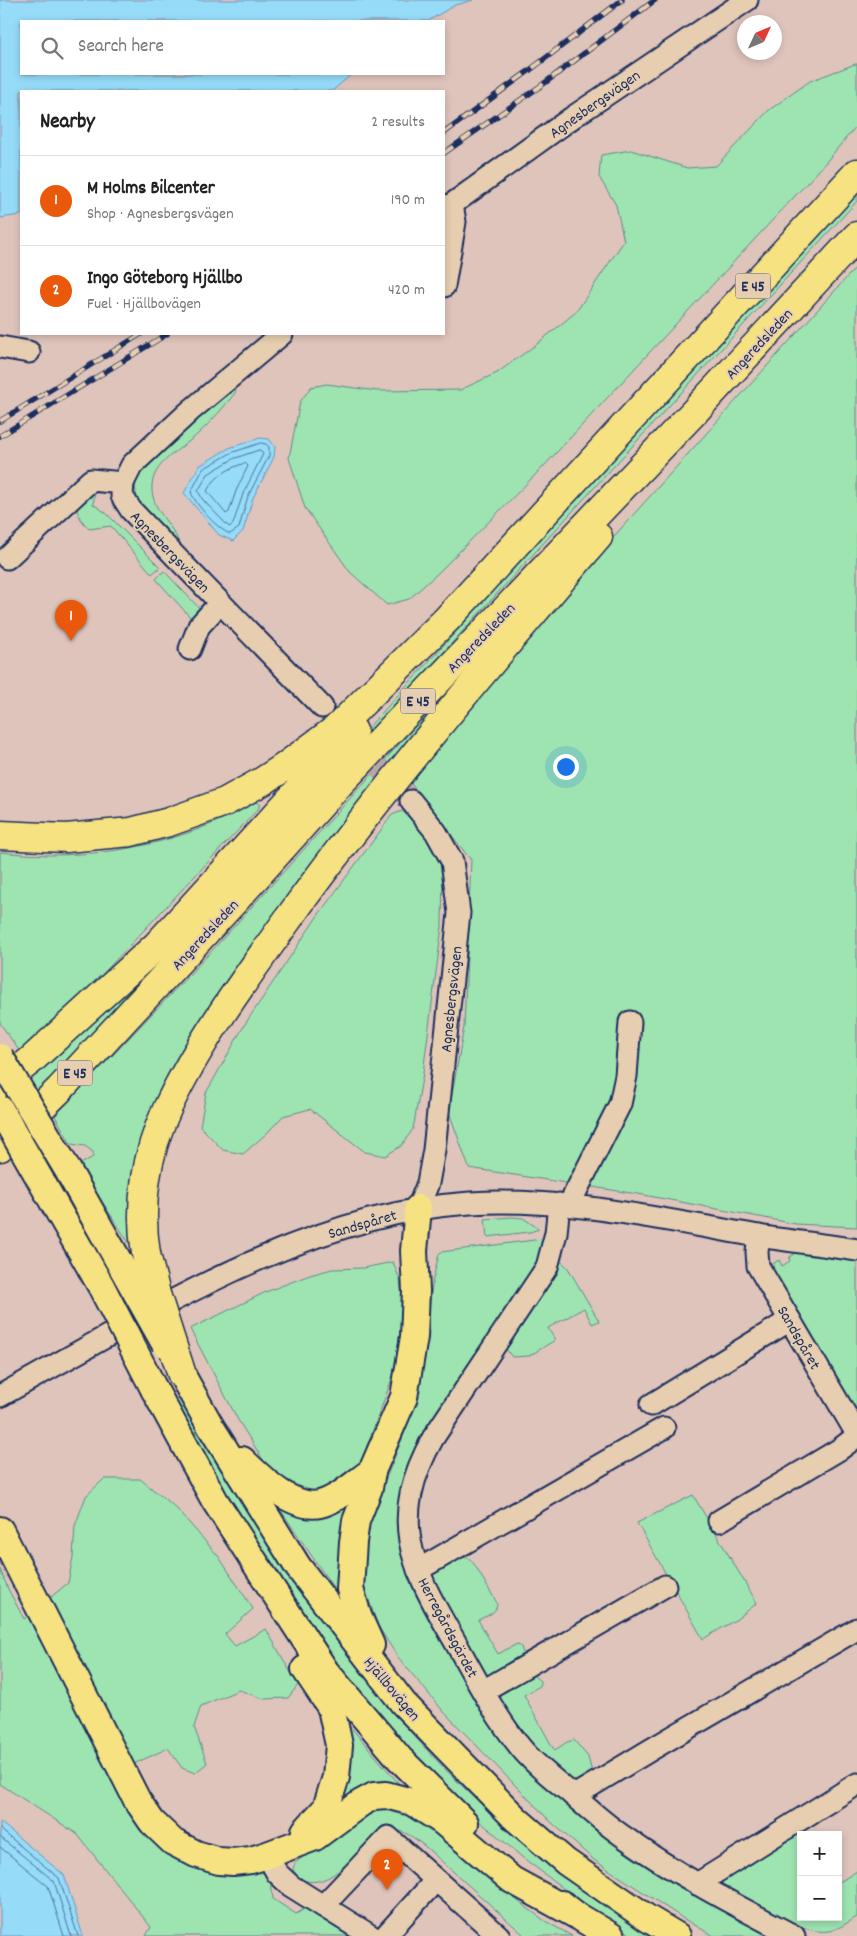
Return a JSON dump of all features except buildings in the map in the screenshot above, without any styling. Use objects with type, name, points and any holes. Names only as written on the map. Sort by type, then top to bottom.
[{"type":"highway","name":"E 45","points":[[0,835],[66,838],[107,835],[140,829],[195,814],[230,799],[283,768],[336,728],[447,619],[857,173]]},
{"type":"highway","name":"Angeredsleden","points":[[0,1147],[59,1090],[230,906],[342,781],[695,411],[857,236]]},
{"type":"highway","points":[[182,1375],[156,1294],[146,1254],[143,1232],[142,1196],[158,1133],[166,1110],[192,1062],[229,1003],[321,874],[362,820],[501,650],[665,459],[695,411]]},
{"type":"highway","points":[[0,1084],[30,1061],[157,945],[381,701],[447,619]]},
{"type":"main road","name":"Hjällbovägen","points":[[0,1057],[66,1167],[211,1427],[298,1567],[403,1704],[516,1819],[566,1862],[647,1918],[677,1936]]},
{"type":"main road","points":[[0,1110],[101,1286],[214,1501],[258,1596],[331,1708],[339,1745],[336,1777],[326,1808],[306,1829],[298,1843]]},
{"type":"main road","points":[[403,1704],[366,1637],[350,1588],[351,1557],[356,1521],[369,1488],[372,1471],[404,1398],[414,1337],[416,1292],[414,1251],[418,1208]]},
{"type":"main road","points":[[211,1427],[262,1480],[290,1500],[319,1504],[338,1495],[372,1471]]},
{"type":"main road","points":[[214,1501],[326,1672],[400,1759],[490,1847],[576,1915]]},
{"type":"main road","points":[[0,1530],[129,1784],[152,1822],[173,1842],[196,1854],[219,1861],[251,1860],[315,1837],[360,1803],[374,1796],[386,1795],[412,1802],[442,1821],[512,1880],[611,1936]]},
{"type":"street","name":"Agnesbergsvägen","points":[[448,207],[573,117],[747,0]]},
{"type":"street","points":[[445,280],[455,222],[448,207]]},
{"type":"street","points":[[7,558],[91,480],[123,483],[129,470],[138,459],[190,411],[281,335]]},
{"type":"street","points":[[0,347],[29,352]]},
{"type":"street","name":"Agnesbergsvägen","points":[[123,483],[122,496],[131,510],[322,707]]},
{"type":"street","points":[[190,648],[199,626],[220,603]]},
{"type":"street","name":"Agnesbergsvägen","points":[[411,801],[436,832],[452,861],[459,912],[434,1150],[428,1182],[418,1208]]},
{"type":"street","points":[[564,1205],[620,1104],[626,1076],[630,1022]]},
{"type":"street","name":"Sandspåret","points":[[0,1396],[220,1276],[324,1234],[418,1208],[471,1203],[564,1205],[857,1250]]},
{"type":"street","name":"Herregårdsgärdet","points":[[564,1205],[547,1267],[419,1462],[408,1497],[407,1516],[412,1552],[418,1570],[442,1620],[484,1691],[522,1749],[627,1840],[698,1884],[794,1936]]},
{"type":"street","name":"Sandspåret","points":[[759,1236],[757,1243],[758,1266],[857,1435]]},
{"type":"street","points":[[651,1405],[790,1320]]},
{"type":"street","points":[[418,1570],[664,1428]]},
{"type":"street","points":[[719,1521],[840,1449],[857,1435]]},
{"type":"street","points":[[484,1691],[665,1586]]},
{"type":"street","points":[[574,1796],[857,1629]]},
{"type":"street","points":[[698,1884],[849,1789]]},
{"type":"street","points":[[324,1906],[388,1837],[499,1936]]},
{"type":"street","points":[[267,1855],[277,1873],[291,1886],[371,1936]]},
{"type":"street","points":[[385,1936],[436,1880]]},
{"type":"green space","points":[[857,64],[857,125],[820,169],[543,467],[439,572],[409,599],[387,605],[350,572],[305,508],[289,458],[300,402],[311,387],[327,384],[377,391],[460,390],[497,373],[576,312],[624,241],[616,205],[599,177],[601,155],[631,150],[687,168],[716,166],[769,110],[810,81]]},
{"type":"green space","points":[[857,193],[857,201],[43,1089],[0,1130],[0,1096],[283,821]]},
{"type":"green space","points":[[857,266],[857,1227],[796,1224],[644,1195],[469,1168],[449,1112],[464,1027],[471,860],[402,772]]},
{"type":"green space","points":[[236,389],[235,393],[213,419],[166,460],[154,476],[152,486],[153,497],[178,540],[177,546],[154,524],[141,506],[135,487],[137,477],[172,440],[229,391]]},
{"type":"green space","points":[[90,492],[95,493],[93,504],[106,513],[160,567],[152,574],[111,526],[89,529],[80,518],[78,506]]},
{"type":"green space","points":[[164,571],[200,609],[193,618],[156,579]]},
{"type":"green space","points":[[511,621],[202,1028],[131,1244],[129,1243],[94,1189],[81,1164],[93,1157],[93,1152],[85,1146],[71,1144],[55,1116],[208,955]]},
{"type":"green space","points":[[255,802],[260,804],[258,809],[81,997],[20,1052],[0,1023],[0,852],[66,855],[132,848],[196,830]]},
{"type":"green space","points":[[402,811],[413,821],[433,847],[443,870],[442,926],[423,1073],[413,1129],[401,1146],[385,1156],[365,1152],[310,1109],[283,1116],[243,1154],[223,1150],[200,1126],[206,1093],[245,1024],[319,914],[392,815]]},
{"type":"green space","points":[[523,1218],[539,1229],[530,1232],[487,1237],[485,1219]]},
{"type":"green space","points":[[542,1239],[540,1259],[399,1522],[401,1548],[416,1586],[509,1745],[776,1936],[714,1936],[684,1919],[594,1860],[550,1821],[444,1712],[397,1656],[378,1626],[364,1586],[360,1566],[363,1535],[406,1429],[418,1392],[433,1279],[439,1254],[441,1252]]},
{"type":"green space","points":[[797,1251],[857,1261],[857,1415],[773,1273],[774,1263],[779,1260],[782,1266],[790,1261],[789,1258]]},
{"type":"green space","points":[[393,1262],[400,1280],[402,1298],[401,1326],[393,1376],[362,1459],[352,1473],[322,1493],[299,1492],[267,1466],[238,1420],[190,1329],[268,1291],[310,1275],[332,1269],[363,1268]]},
{"type":"green space","points":[[562,1262],[568,1268],[599,1321],[592,1324],[584,1308],[548,1328],[555,1340],[529,1356],[512,1357],[506,1349],[507,1343],[559,1263]]},
{"type":"green space","points":[[179,1399],[280,1558],[316,1610],[392,1710],[433,1757],[478,1801],[520,1838],[656,1936],[632,1936],[572,1895],[522,1857],[470,1813],[417,1759],[365,1700],[297,1610],[236,1514],[174,1402]]},
{"type":"green space","points":[[104,1479],[140,1479],[176,1508],[219,1557],[253,1609],[225,1634],[235,1646],[266,1629],[298,1685],[288,1698],[264,1699],[239,1690],[201,1706],[194,1727],[207,1763],[195,1773],[182,1768],[168,1748],[123,1769],[149,1818],[229,1872],[270,1873],[273,1899],[296,1914],[311,1905],[355,1936],[146,1936],[151,1927],[77,1834],[0,1784],[0,1569],[24,1619],[68,1583],[73,1557],[75,1526],[86,1496]]},
{"type":"green space","points":[[693,1495],[757,1603],[737,1619],[703,1639],[637,1523]]},
{"type":"green space","points":[[354,1497],[339,1596],[280,1509]]},
{"type":"green space","points":[[463,1557],[470,1559],[474,1564],[497,1603],[497,1607],[493,1612],[478,1620],[498,1654],[517,1644],[521,1647],[524,1656],[489,1677],[484,1674],[435,1591],[431,1576],[433,1572]]},
{"type":"green space","points":[[533,1675],[540,1681],[540,1686],[524,1695],[555,1750],[574,1740],[588,1757],[592,1772],[584,1780],[573,1783],[528,1744],[499,1699],[500,1693]]},
{"type":"green space","points":[[347,1723],[401,1786],[341,1802]]},
{"type":"green space","points":[[399,1807],[435,1831],[484,1875],[523,1905],[545,1921],[572,1936],[525,1936],[423,1844],[398,1830],[391,1829],[377,1832],[351,1860],[330,1876],[319,1881],[308,1881],[297,1877],[293,1869],[295,1863],[368,1808]]},
{"type":"green space","points":[[796,1832],[797,1921],[842,1921],[842,1880],[857,1871],[857,1917],[829,1931],[804,1928],[775,1916],[722,1886],[722,1877]]},
{"type":"water","points":[[0,0],[473,0],[455,5],[430,20],[20,20],[20,75],[351,75],[333,90],[20,90],[20,215],[0,218]]},
{"type":"water","points":[[260,438],[269,439],[275,447],[274,457],[253,498],[243,531],[233,541],[219,535],[184,493],[199,466],[229,448]]},
{"type":"water","points":[[0,1822],[64,1875],[83,1936],[0,1936]]},
{"type":"tunnel","points":[[356,743],[411,801]]},
{"type":"railway","points":[[445,132],[622,0]]},
{"type":"railway","points":[[445,152],[542,85],[655,0]]},
{"type":"railway","points":[[0,421],[139,335]]},
{"type":"railway","points":[[0,436],[165,335]]},
{"type":"place","name":"M Holms Bilcenter","points":[[71,641]]},
{"type":"place","name":"Ingo Göteborg Hjällbo","points":[[387,1890]]}]
